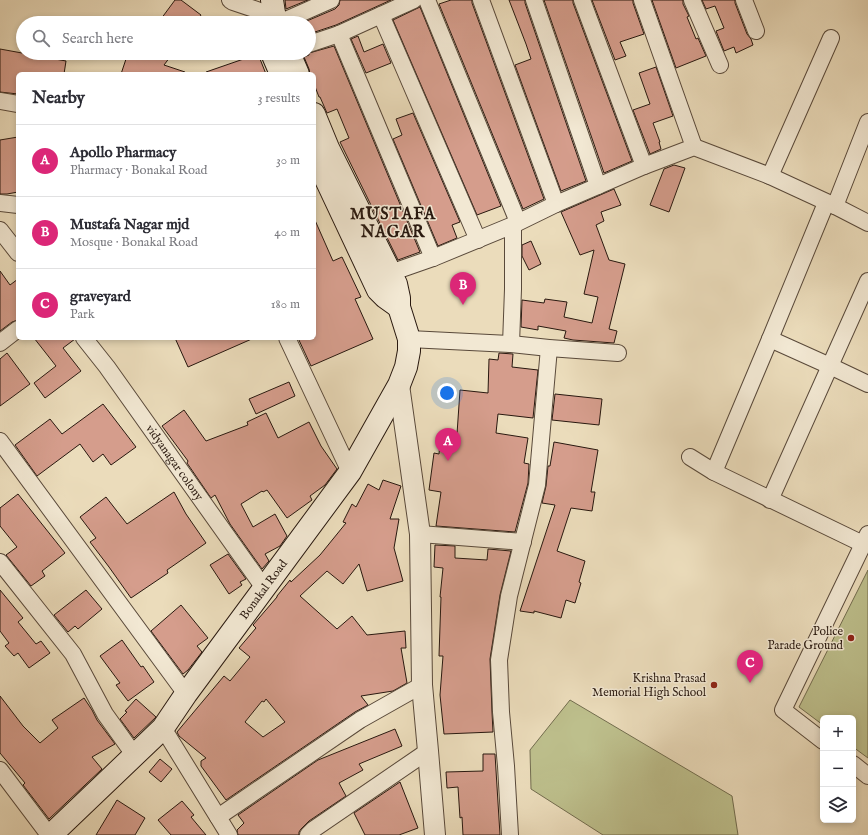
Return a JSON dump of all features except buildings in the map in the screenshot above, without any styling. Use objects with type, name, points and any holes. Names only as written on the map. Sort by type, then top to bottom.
[{"type":"main road","points":[[263,8],[274,13],[275,16]]},
{"type":"main road","points":[[275,60],[280,72]]},
{"type":"main road","points":[[292,60],[297,72]]},
{"type":"main road","name":"Bonakal Road","points":[[50,835],[163,728],[186,694],[350,472],[399,385],[406,367],[409,351],[409,339],[399,307],[396,284],[328,148],[316,119]]},
{"type":"main road","points":[[316,158],[378,290],[399,307]]},
{"type":"street","points":[[230,0],[233,2],[263,8]]},
{"type":"street","points":[[294,16],[331,0]]},
{"type":"street","points":[[316,42],[339,34],[414,0]]},
{"type":"street","points":[[427,0],[516,224],[511,344]]},
{"type":"street","points":[[481,0],[556,204]]},
{"type":"street","points":[[534,0],[598,186]]},
{"type":"street","points":[[582,0],[644,166]]},
{"type":"street","points":[[642,0],[694,147]]},
{"type":"street","points":[[692,0],[720,65]]},
{"type":"street","points":[[744,0],[756,31]]},
{"type":"street","points":[[381,15],[478,240]]},
{"type":"street","points":[[339,34],[433,258]]},
{"type":"street","points":[[770,176],[831,38]]},
{"type":"street","points":[[0,101],[16,104]]},
{"type":"street","points":[[714,472],[770,339],[868,122]]},
{"type":"street","points":[[390,273],[478,240],[644,166],[694,147],[770,176],[868,223]]},
{"type":"street","points":[[0,202],[16,205]]},
{"type":"street","points":[[0,230],[16,250]]},
{"type":"street","points":[[770,500],[868,281]]},
{"type":"street","points":[[0,343],[16,331]]},
{"type":"street","points":[[409,339],[511,344],[618,354]]},
{"type":"street","points":[[770,339],[868,384]]},
{"type":"street","name":"vidyanagar colony","points":[[86,340],[116,380],[264,588]]},
{"type":"street","points":[[288,340],[350,472]]},
{"type":"street","points":[[510,835],[501,712],[499,660],[509,596],[537,485],[549,348]]},
{"type":"street","points":[[399,385],[420,534],[422,685],[435,835]]},
{"type":"street","points":[[0,441],[186,694]]},
{"type":"street","points":[[690,457],[714,472],[770,500],[865,539],[783,710],[820,739]]},
{"type":"street","points":[[420,534],[523,542]]},
{"type":"street","points":[[0,562],[74,654],[105,714],[135,756]]},
{"type":"street","points":[[218,817],[360,720],[422,685]]},
{"type":"street","points":[[163,728],[227,834]]},
{"type":"street","points":[[313,833],[428,751]]},
{"type":"street","points":[[856,766],[868,776]]},
{"type":"street","points":[[0,770],[50,835]]},
{"type":"green space","name":"Police Parade Ground","points":[[868,570],[868,758],[856,749],[856,715],[820,715],[820,723],[799,707]]},
{"type":"green space","points":[[570,700],[732,796],[738,835],[603,835],[531,789],[530,750]]},
{"type":"place","name":"Mustafa Nagar mjd","points":[[463,305]]},
{"type":"place","name":"Apollo Pharmacy","points":[[448,461]]},
{"type":"place","name":"Police Parade Ground","points":[[851,638]]},
{"type":"place","name":"graveyard","points":[[750,683]]},
{"type":"place","name":"Krishna Prasad Memorial High School","points":[[714,685]]},
{"type":"district","name":"MUSTAFA NAGAR","points":[[393,222]]}]
